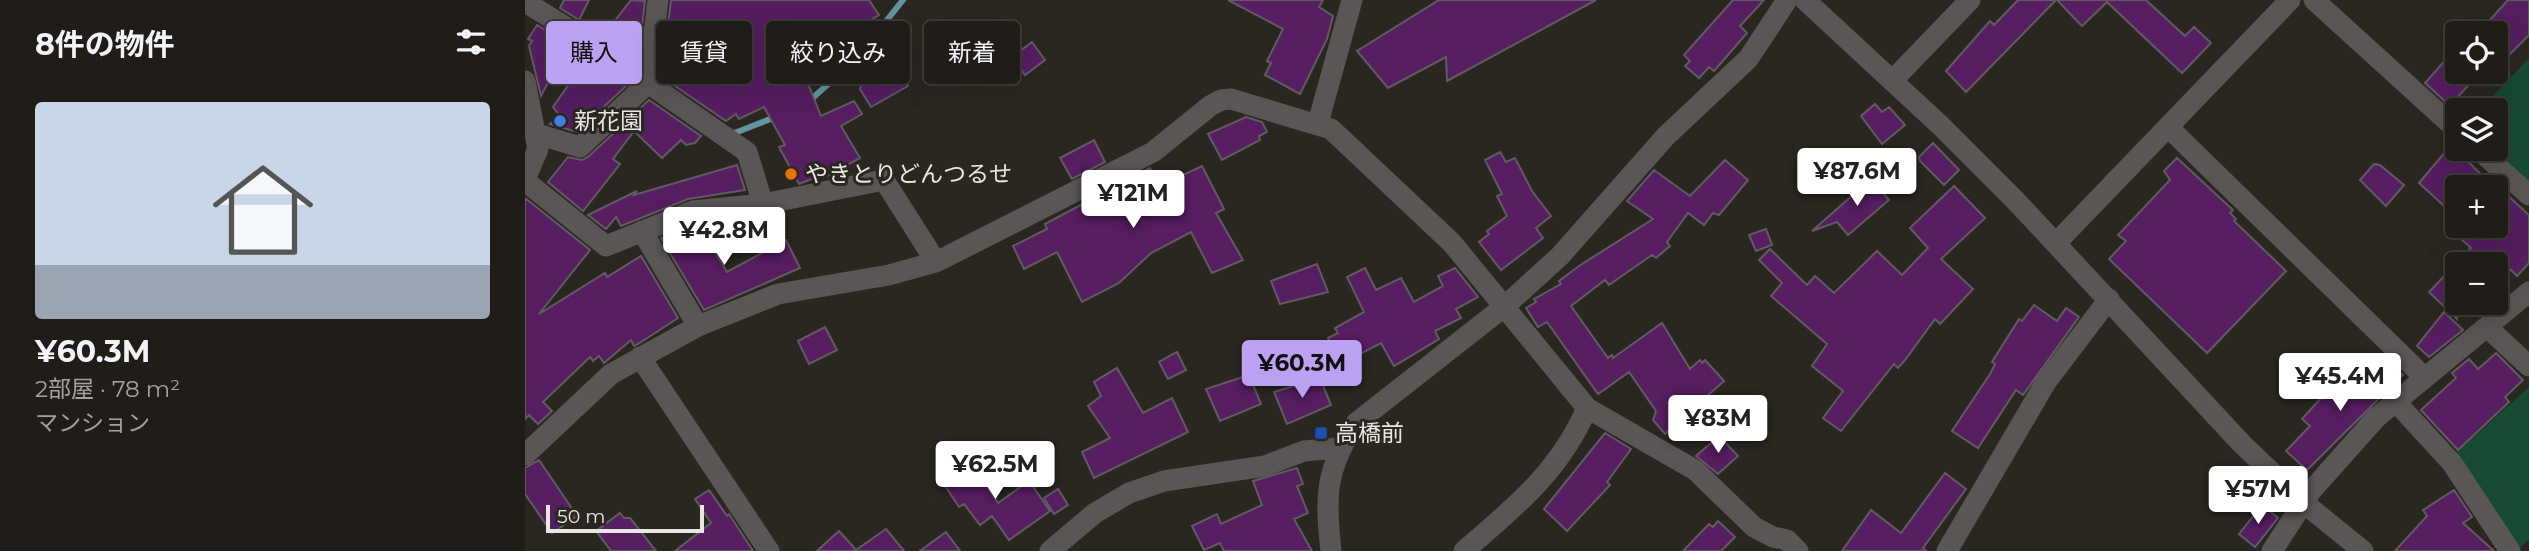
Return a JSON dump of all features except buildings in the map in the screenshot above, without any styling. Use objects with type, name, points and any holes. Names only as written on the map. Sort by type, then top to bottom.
[{"type":"street","points":[[537,134],[580,147],[648,83],[658,0]]},
{"type":"street","points":[[1318,123],[1352,0]]},
{"type":"street","points":[[1331,551],[1327,495],[1339,448],[1365,414],[1505,306],[1560,256],[1666,136],[1727,82],[1748,59],[1787,0]]},
{"type":"street","points":[[1805,0],[1892,80],[2057,242],[2199,400],[2304,503],[2363,551]]},
{"type":"street","points":[[1892,80],[1970,0]]},
{"type":"street","points":[[2057,242],[2290,0]]},
{"type":"street","points":[[2314,0],[2445,119]]},
{"type":"street","points":[[525,2],[747,152],[763,204]]},
{"type":"street","points":[[525,81],[537,134],[534,163],[525,180],[606,246],[693,211],[763,204],[884,180],[936,262]]},
{"type":"street","points":[[525,455],[611,374],[698,326],[778,294],[888,275],[936,262],[1153,152],[1221,100],[1239,100],[1331,129],[1422,211],[1505,306],[1587,408],[1695,470],[1754,527],[1773,537],[1787,540],[1798,551]]},
{"type":"street","points":[[2169,128],[2424,377]]},
{"type":"street","points":[[2491,161],[2529,195]]},
{"type":"street","points":[[642,231],[698,326]]},
{"type":"street","points":[[2272,551],[2304,503],[2377,418],[2529,292]]},
{"type":"street","points":[[1947,551],[2046,382],[2109,299]]},
{"type":"street","points":[[2488,328],[2529,366]]},
{"type":"street","points":[[640,357],[769,551]]},
{"type":"street","points":[[2395,401],[2452,463],[2510,551]]},
{"type":"street","points":[[1464,551],[1533,492],[1574,437],[1587,408]]},
{"type":"street","points":[[1050,551],[1095,513],[1129,493],[1164,481],[1265,466],[1304,452],[1339,448]]},
{"type":"green space","points":[[2529,58],[2529,181],[2506,161],[2508,98],[2491,98],[2504,84],[2508,84],[2508,80]]},
{"type":"green space","points":[[2529,387],[2529,539],[2518,551],[2455,454]]},
{"type":"waterway","points":[[807,103],[856,59],[903,0]]},
{"type":"waterway","points":[[732,134],[778,116]]},
{"type":"place","name":"新花園","points":[[560,121]]},
{"type":"place","name":"やきとりどんつるせ","points":[[791,174]]},
{"type":"place","name":"高橋前","points":[[1321,433]]}]
